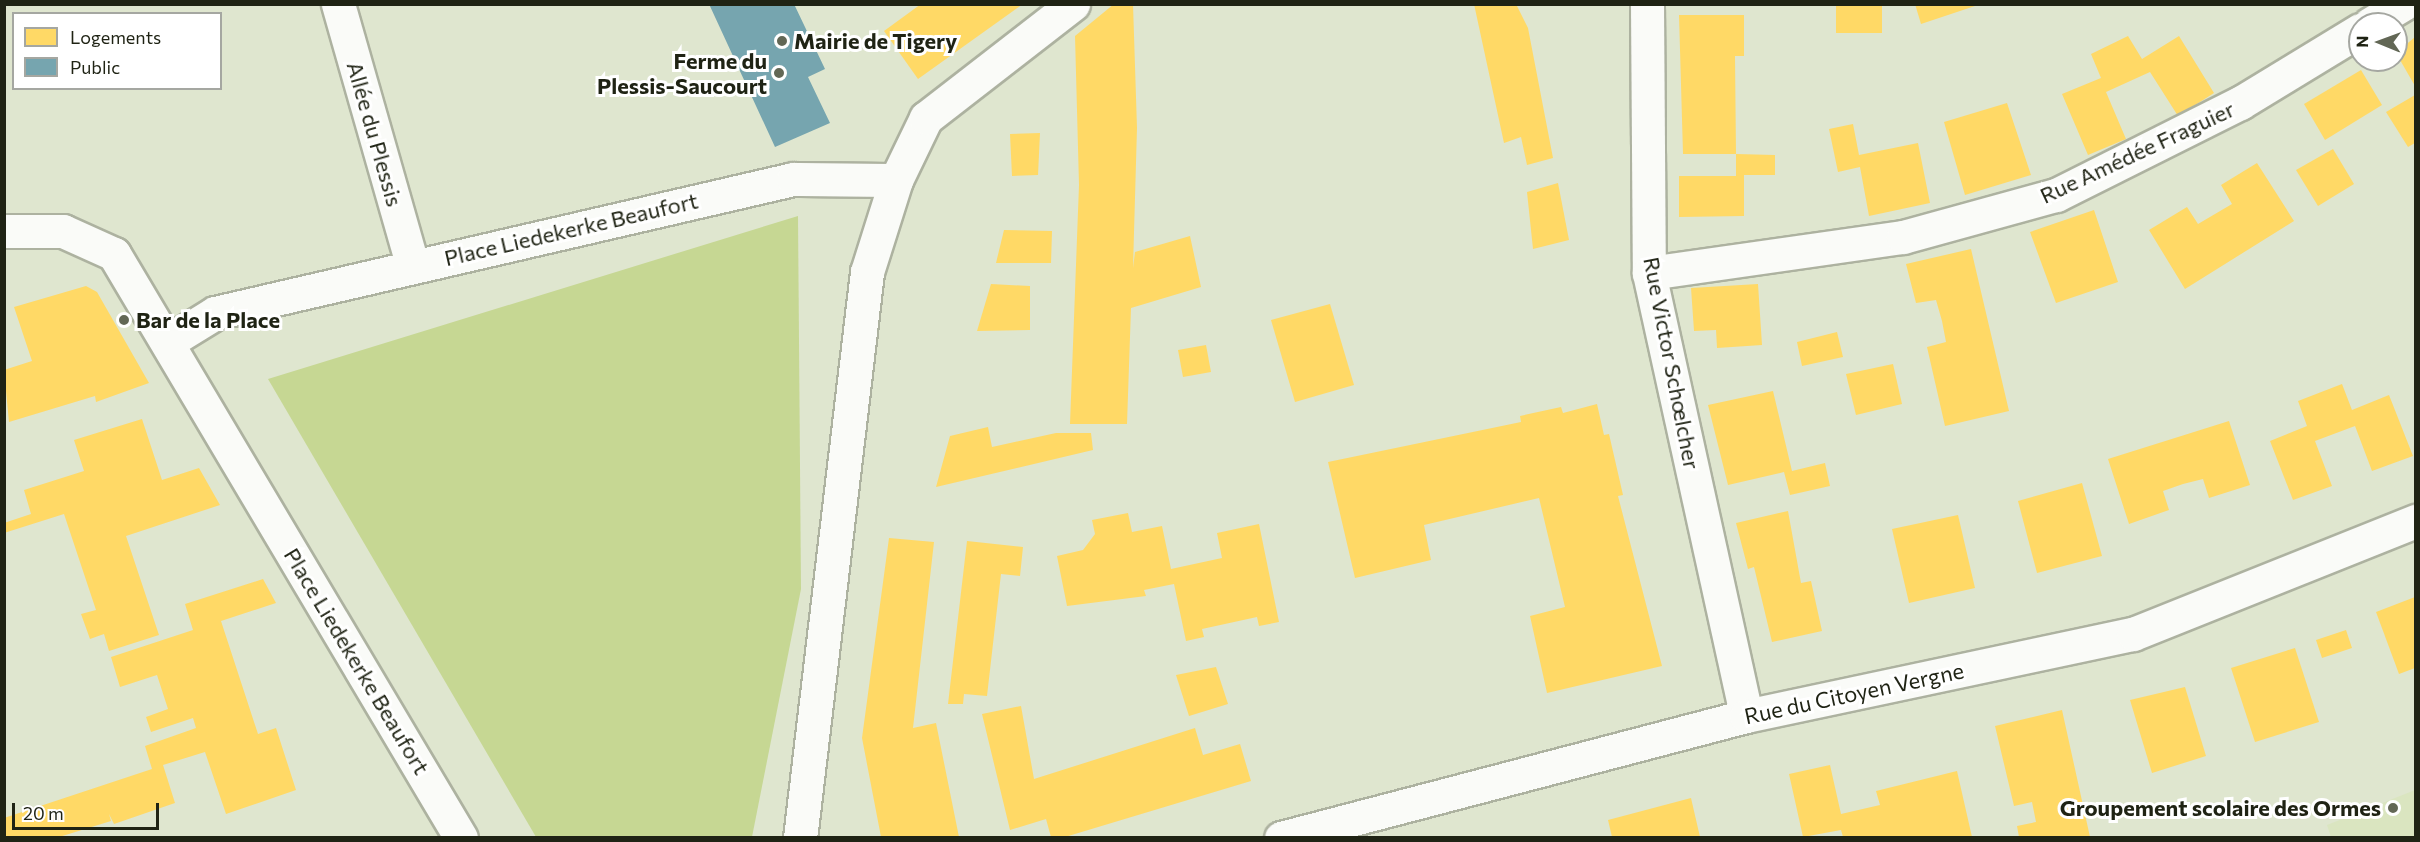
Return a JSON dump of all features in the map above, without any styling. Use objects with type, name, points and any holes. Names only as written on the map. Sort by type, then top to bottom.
[{"type":"street","name":"Allée du Plessis","points":[[338,4],[412,264]]},
{"type":"street","points":[[800,837],[867,272],[896,180],[926,118],[1073,4]]},
{"type":"street","name":"Rue Victor Schœlcher","points":[[1647,4],[1649,273],[1746,716]]},
{"type":"street","points":[[2390,12],[2403,4]]},
{"type":"street","name":"Rue Amédée Fraguier","points":[[1649,273],[1903,237],[2056,195],[2240,103],[2348,37]]},
{"type":"street","name":"Place Liedekerke Beaufort","points":[[460,837],[168,342],[215,313],[412,264],[793,178],[896,180]]},
{"type":"street","points":[[4,231],[63,231],[114,254],[168,342]]},
{"type":"street","name":"Rue du Citoyen Vergne","points":[[1281,837],[1746,716],[2133,634],[2415,520]]},
{"type":"shaded area","name":"Groupement scolaire des Ormes","points":[[2415,790],[2415,837],[2331,837],[2327,825]]},
{"type":"green space","points":[[798,216],[801,589],[752,837],[536,837],[268,379]]},
{"type":"building: Logements","points":[[921,4],[1023,4],[918,79],[884,31]]},
{"type":"building: Logements","points":[[1114,4],[1133,4],[1137,128],[1133,268],[1135,252],[1190,236],[1201,287],[1131,308],[1127,424],[1070,424],[1079,185],[1075,36]]},
{"type":"building: Logements","points":[[1474,4],[1516,4],[1528,28],[1553,158],[1527,165],[1521,137],[1504,143]]},
{"type":"building: Logements","points":[[1836,4],[1882,4],[1882,33],[1836,33]]},
{"type":"building: Logements","points":[[1915,4],[1978,4],[1978,5],[1921,24]]},
{"type":"building: Logements","points":[[1679,15],[1744,15],[1744,56],[1735,56],[1736,154],[1683,154]]},
{"type":"building: Logements","points":[[2128,36],[2142,59],[2179,36],[2214,93],[2178,116],[2150,72],[2106,92],[2126,139],[2088,155],[2062,94],[2101,78],[2091,54]]},
{"type":"building: Logements","points":[[2415,37],[2415,86],[2407,72],[2408,43]]},
{"type":"building: Logements","points":[[2358,72],[2362,72],[2382,105],[2325,140],[2304,104]]},
{"type":"building: Logements","points":[[2415,95],[2415,143],[2408,147],[2386,112]]},
{"type":"building: Logements","points":[[2007,103],[2031,175],[1965,195],[1944,122]]},
{"type":"building: Logements","points":[[1853,124],[1859,155],[1918,143],[1930,203],[1869,216],[1860,167],[1838,172],[1829,129]]},
{"type":"building: Logements","points":[[1040,133],[1038,175],[1012,176],[1010,134]]},
{"type":"building: Logements","points":[[2333,149],[2354,184],[2318,206],[2296,170]]},
{"type":"building: Logements","points":[[1736,154],[1775,155],[1775,175],[1744,175],[1744,216],[1679,217],[1679,176],[1736,176]]},
{"type":"building: Logements","points":[[2257,163],[2294,221],[2185,289],[2149,230],[2187,207],[2198,224],[2232,204],[2221,185]]},
{"type":"building: Logements","points":[[1558,183],[1569,240],[1533,249],[1527,192]]},
{"type":"building: Logements","points":[[2094,210],[2118,282],[2056,303],[2030,232]]},
{"type":"building: Logements","points":[[1004,230],[1052,231],[1051,263],[996,263]]},
{"type":"building: Logements","points":[[1971,249],[2009,411],[1945,426],[1927,347],[1946,342],[1942,321],[1936,300],[1916,303],[1906,264]]},
{"type":"building: Logements","points":[[991,284],[1030,286],[1030,330],[977,331]]},
{"type":"building: Logements","points":[[1758,284],[1762,345],[1717,348],[1716,330],[1694,331],[1691,288]]},
{"type":"building: Logements","points":[[86,286],[97,292],[149,383],[96,402],[95,396],[9,422],[4,370],[32,361],[14,307]]},
{"type":"building: Logements","points":[[1330,304],[1354,385],[1295,402],[1271,320]]},
{"type":"building: Logements","points":[[1837,332],[1843,357],[1802,366],[1797,342]]},
{"type":"building: Logements","points":[[1206,345],[1211,372],[1183,377],[1178,350]]},
{"type":"building: Logements","points":[[1893,364],[1902,404],[1856,415],[1846,374]]},
{"type":"building: Logements","points":[[2342,384],[2352,410],[2389,395],[2413,456],[2372,471],[2355,426],[2315,441],[2332,486],[2293,500],[2270,441],[2307,426],[2298,401]]},
{"type":"building: Logements","points":[[1773,391],[1792,471],[1825,463],[1830,486],[1790,495],[1784,472],[1728,485],[1708,405]]},
{"type":"building: Logements","points":[[1597,404],[1604,435],[1609,434],[1623,495],[1618,496],[1662,666],[1547,693],[1530,616],[1565,607],[1539,498],[1424,525],[1431,560],[1355,578],[1328,462],[1521,422],[1520,416],[1561,407],[1563,413]]},
{"type":"building: Logements","points":[[142,419],[162,480],[199,468],[220,505],[126,536],[159,635],[109,651],[104,634],[90,639],[81,614],[96,610],[64,514],[4,533],[4,523],[31,514],[24,490],[84,471],[74,440]]},
{"type":"building: Logements","points":[[2229,421],[2250,485],[2209,498],[2203,479],[2183,484],[2163,491],[2169,510],[2129,524],[2108,459]]},
{"type":"building: Logements","points":[[988,427],[992,447],[1056,433],[1091,433],[1093,450],[936,487],[950,436]]},
{"type":"building: Logements","points":[[2082,483],[2102,556],[2037,573],[2018,501]]},
{"type":"building: Logements","points":[[1788,511],[1801,583],[1811,581],[1822,631],[1772,642],[1754,567],[1748,569],[1736,523]]},
{"type":"building: Logements","points":[[1128,513],[1132,532],[1162,526],[1171,569],[1222,558],[1217,533],[1259,524],[1279,622],[1259,626],[1257,617],[1202,629],[1204,637],[1186,641],[1174,584],[1144,590],[1146,596],[1067,606],[1057,556],[1083,550],[1095,534],[1092,520]]},
{"type":"building: Logements","points":[[1958,515],[1975,588],[1909,603],[1892,529]]},
{"type":"building: Logements","points":[[889,538],[934,542],[913,728],[936,723],[959,837],[881,837],[862,738]]},
{"type":"building: Logements","points":[[967,541],[1023,547],[1020,576],[1001,574],[987,696],[964,694],[963,704],[948,704]]},
{"type":"building: Logements","points":[[263,579],[276,603],[221,621],[258,734],[276,728],[296,790],[226,814],[205,752],[163,765],[175,803],[114,824],[109,814],[111,821],[59,837],[4,837],[4,818],[152,769],[145,746],[196,728],[193,718],[151,732],[146,717],[168,709],[157,675],[120,687],[111,657],[193,630],[185,604]]},
{"type":"building: Logements","points":[[2415,597],[2415,668],[2399,674],[2376,612]]},
{"type":"building: Logements","points":[[2346,630],[2352,648],[2322,658],[2316,640]]},
{"type":"building: Logements","points":[[2295,648],[2319,722],[2255,742],[2231,668]]},
{"type":"building: Logements","points":[[1216,667],[1228,704],[1189,716],[1176,675]]},
{"type":"building: Logements","points":[[2185,687],[2206,756],[2152,773],[2130,700]]},
{"type":"building: Logements","points":[[1021,706],[1034,779],[1195,728],[1203,755],[1240,744],[1251,781],[1065,837],[1051,837],[1046,819],[1010,830],[982,714]]},
{"type":"building: Logements","points":[[2062,710],[2090,837],[2019,837],[2017,826],[2036,822],[2032,802],[2014,806],[1995,726]]},
{"type":"building: Logements","points":[[1830,765],[1841,814],[1880,805],[1876,791],[1957,771],[1972,837],[1843,837],[1841,830],[1803,837],[1789,774]]},
{"type":"building: Logements","points":[[1691,798],[1700,837],[1612,837],[1608,820]]},
{"type":"building: Public","name":"Ferme du Plessis-Saucourt","points":[[709,4],[794,4],[825,69],[808,77],[830,123],[775,147]]},
{"type":"place","name":"Mairie de Tigery","points":[[782,41]]},
{"type":"place","name":"Ferme du Plessis-Saucourt","points":[[779,73]]},
{"type":"place","name":"Bar de la Place","points":[[124,320]]},
{"type":"place","name":"Groupement scolaire des Ormes","points":[[2393,808]]}]
